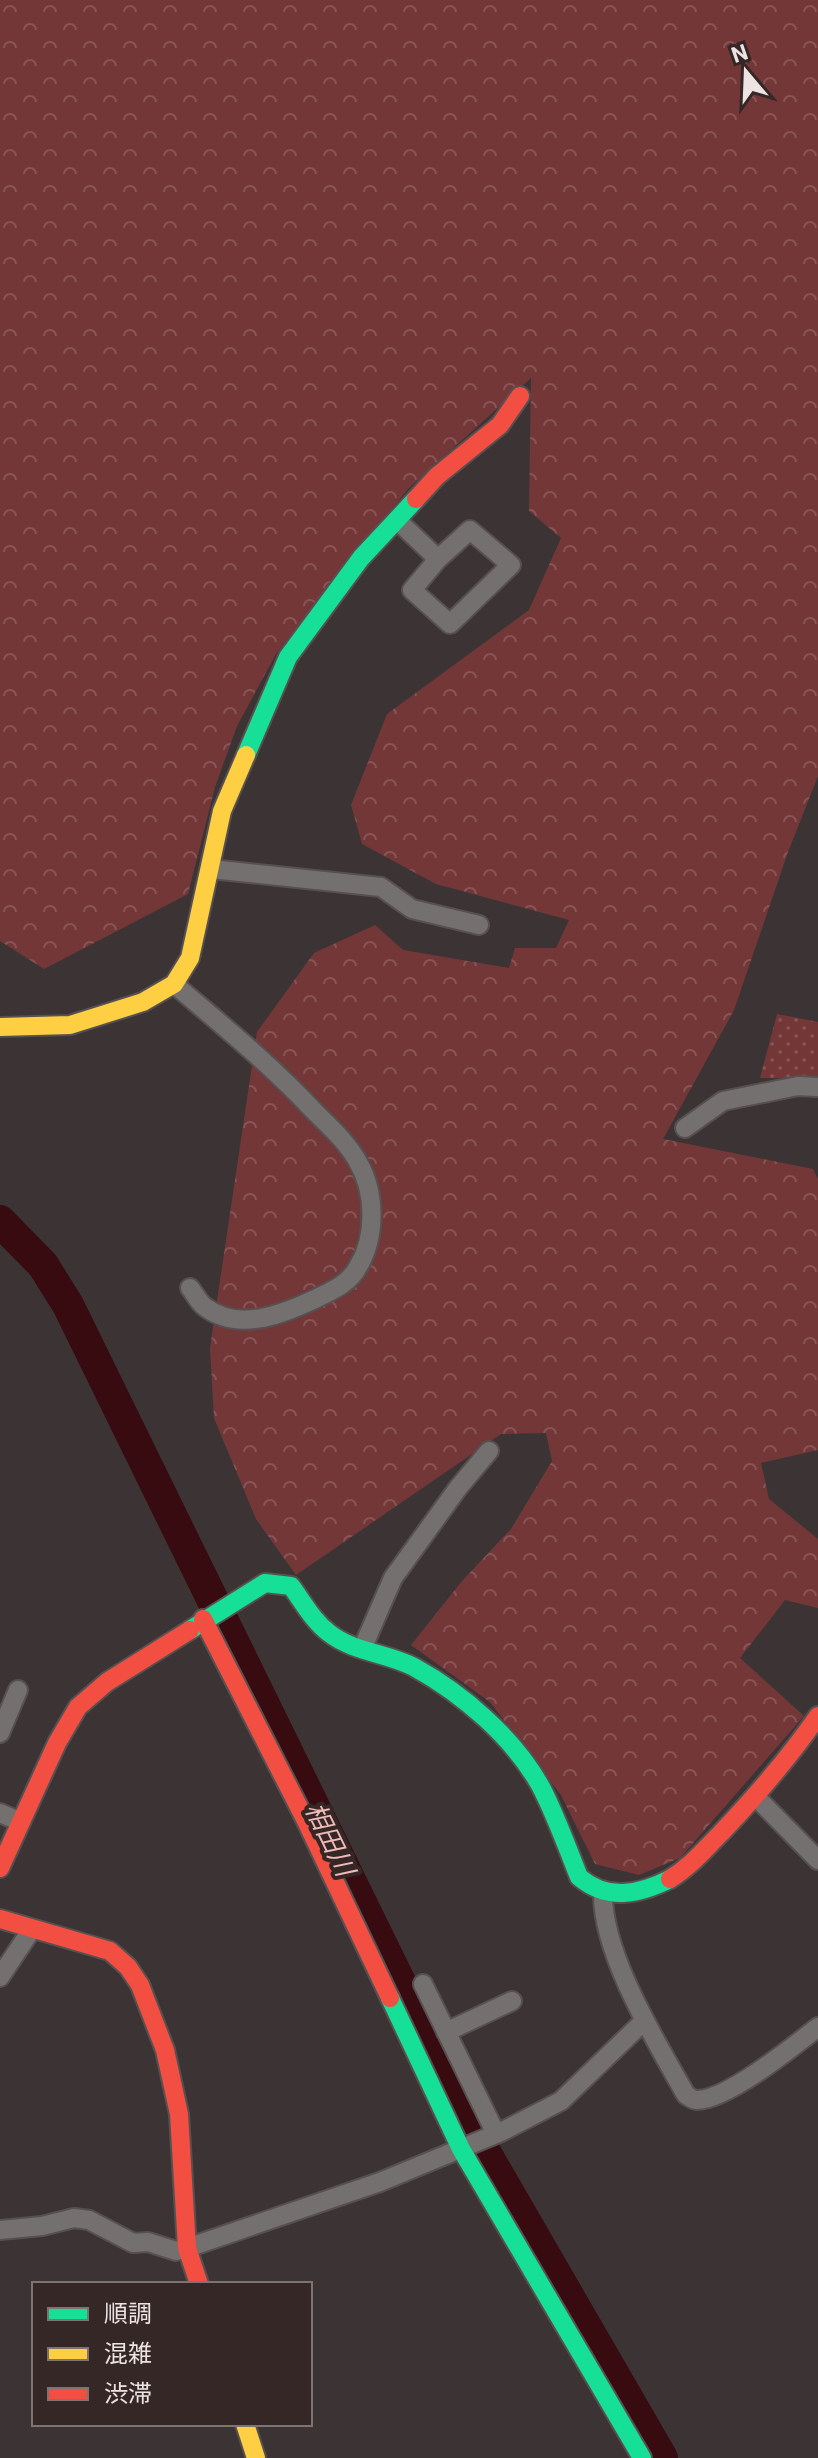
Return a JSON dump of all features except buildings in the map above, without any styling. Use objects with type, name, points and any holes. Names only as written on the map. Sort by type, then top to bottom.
[{"type":"street","points":[[0,1027],[70,1025],[143,1002],[174,984],[190,958],[222,811],[288,657],[361,558],[437,476],[500,425],[520,396]]},
{"type":"street","points":[[397,520],[438,559]]},
{"type":"street","points":[[470,530],[511,565],[450,624],[412,590],[438,559],[470,530]]},
{"type":"street","points":[[211,869],[381,887],[412,909],[479,925]]},
{"type":"street","points":[[174,984],[273,1067],[343,1140],[359,1163],[369,1191],[372,1219],[368,1244],[358,1268],[348,1280],[291,1311],[254,1321],[225,1318],[203,1306],[190,1288]]},
{"type":"street","points":[[685,1128],[706,1111],[732,1098],[798,1086],[818,1087]]},
{"type":"street","points":[[363,1647],[393,1578],[458,1488],[489,1451]]},
{"type":"street","points":[[0,1868],[57,1743],[78,1707],[107,1682],[206,1617],[265,1583],[291,1586],[328,1633],[343,1643],[363,1647],[413,1667],[477,1715],[523,1760],[541,1789],[579,1877],[590,1888],[603,1893],[625,1895],[654,1887],[682,1872],[782,1768],[818,1716]]},
{"type":"street","points":[[206,1617],[464,2148],[642,2458]]},
{"type":"street","points":[[0,1733],[18,1690]]},
{"type":"street","points":[[756,1797],[818,1860]]},
{"type":"street","points":[[0,1813],[21,1822]]},
{"type":"street","points":[[603,1893],[609,1937],[644,2021],[686,2095],[695,2100],[713,2096],[772,2062],[818,2027]]},
{"type":"street","points":[[0,1919],[110,1951],[128,1967],[140,1985],[165,2050],[179,2114],[187,2248],[198,2282]]},
{"type":"street","points":[[0,1977],[32,1929]]},
{"type":"street","points":[[423,1984],[492,2135]]},
{"type":"street","points":[[446,2032],[512,2001]]},
{"type":"street","points":[[0,2230],[42,2226],[74,2218],[89,2220],[133,2243],[148,2242],[176,2251],[187,2248],[380,2182],[464,2148],[561,2101],[644,2021]]},
{"type":"street","points":[[246,2426],[256,2458]]},
{"type":"green space","points":[[0,0],[818,0],[818,776],[788,852],[734,1010],[663,1139],[813,1169],[818,1179],[818,1450],[761,1463],[769,1499],[818,1539],[818,1608],[785,1600],[740,1658],[804,1716],[680,1858],[639,1875],[595,1864],[561,1795],[490,1702],[411,1645],[462,1581],[511,1529],[552,1461],[546,1433],[501,1434],[296,1575],[256,1519],[214,1418],[210,1348],[257,1032],[314,953],[375,925],[403,950],[509,968],[515,948],[556,948],[569,920],[436,884],[362,844],[351,805],[387,714],[529,610],[561,538],[529,511],[531,378],[408,489],[276,654],[237,726],[215,787],[188,894],[44,969],[0,941]]},
{"type":"green space","points":[[777,1014],[818,1022],[818,1079],[760,1078]]},
{"type":"waterway","name":"相田川","points":[[0,1221],[43,1265],[68,1305],[474,2133],[662,2458]]},
{"type":"traffic: fast","points":[[246,755],[288,657],[361,558],[416,499]]},
{"type":"traffic: fast","points":[[190,1630],[265,1583],[291,1586],[329,1633],[349,1644],[414,1667],[451,1690],[502,1735],[517,1751],[541,1787],[579,1877],[601,1890],[623,1893],[646,1889],[670,1879]]},
{"type":"traffic: fast","points":[[390,1998],[461,2149],[642,2458]]},
{"type":"traffic: slow","points":[[0,1027],[70,1025],[143,1002],[174,984],[190,958],[222,811],[246,755]]},
{"type":"traffic: slow","points":[[246,2426],[256,2458]]},
{"type":"traffic: jam","points":[[416,499],[437,476],[500,425],[520,396]]},
{"type":"traffic: jam","points":[[203,1619],[306,1821],[390,1998]]},
{"type":"traffic: jam","points":[[0,1868],[57,1743],[78,1707],[107,1682],[190,1630]]},
{"type":"traffic: jam","points":[[670,1879],[697,1858],[747,1805],[818,1716]]},
{"type":"traffic: jam","points":[[0,1919],[110,1951],[128,1967],[140,1985],[165,2050],[179,2114],[187,2248],[198,2282]]}]
